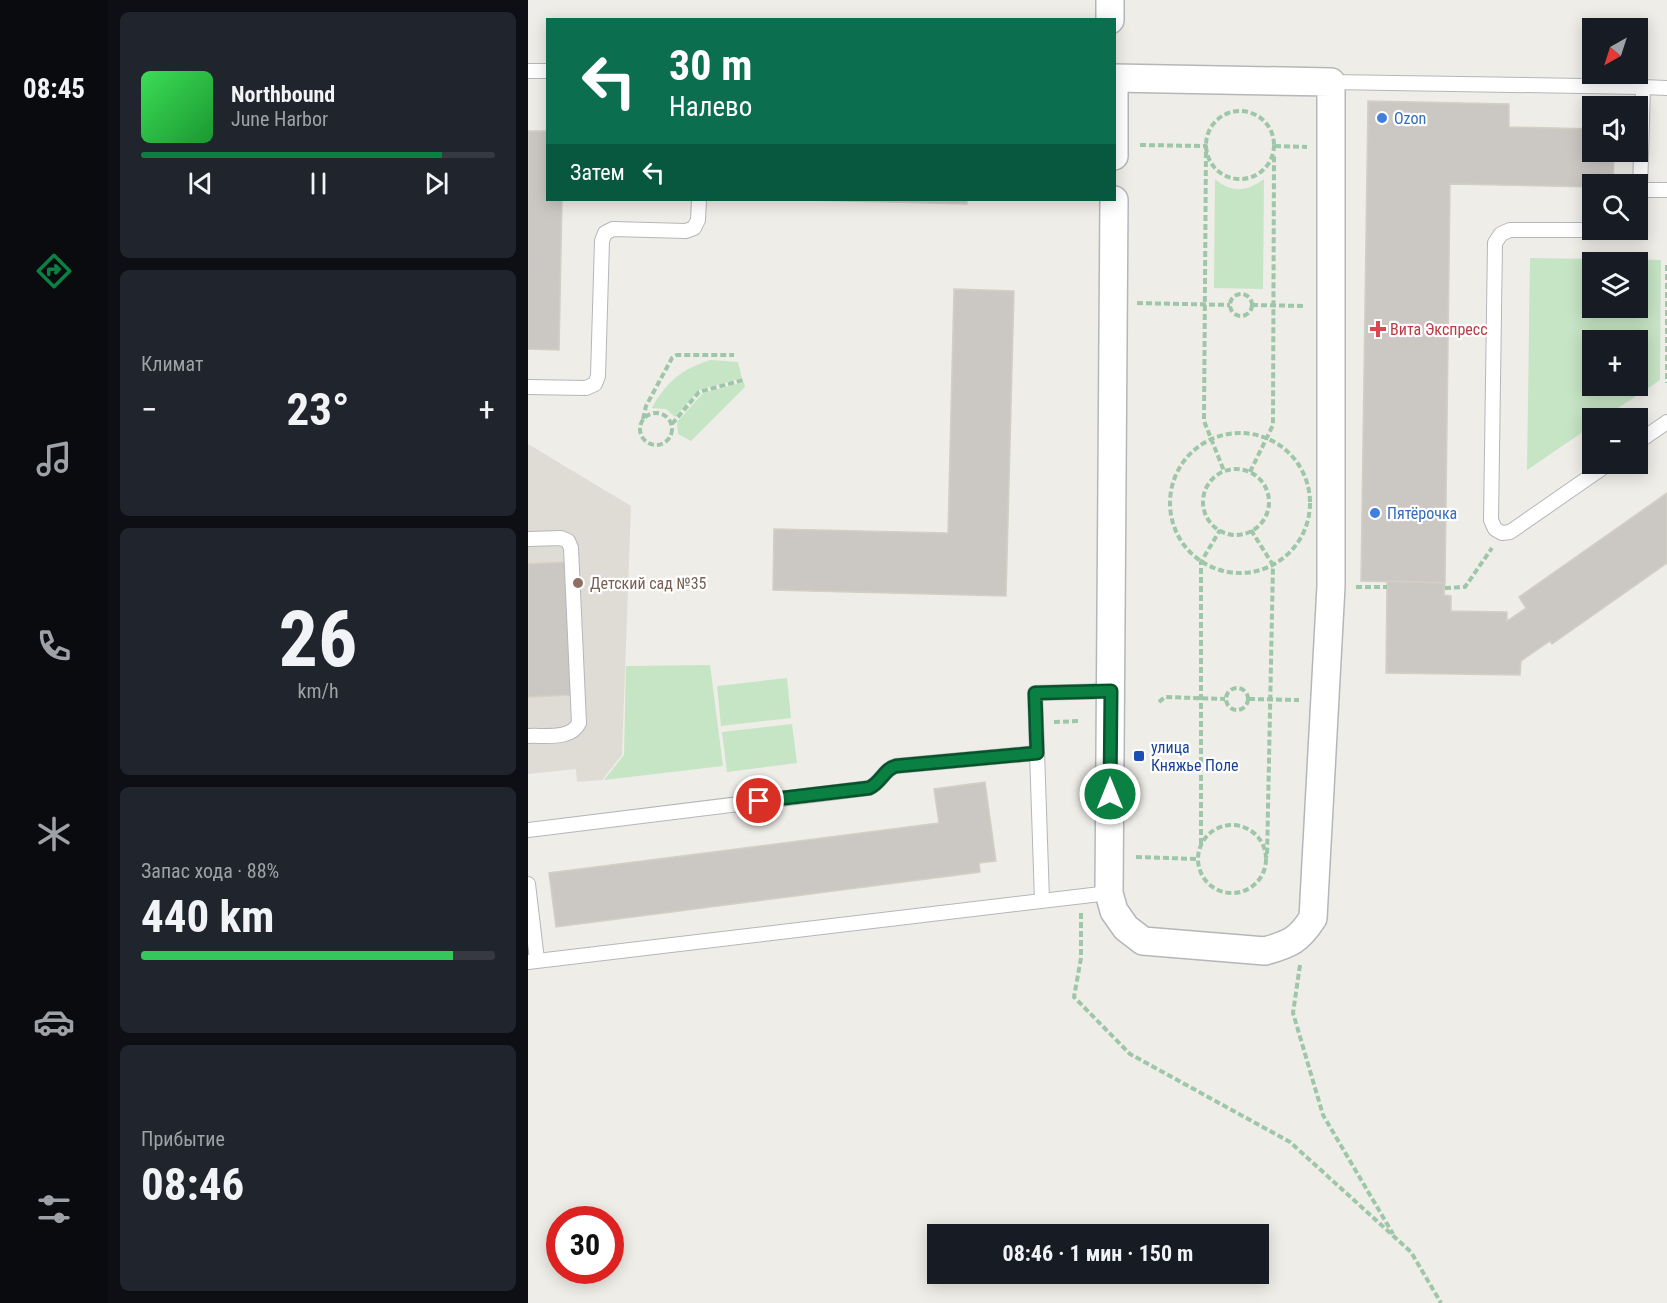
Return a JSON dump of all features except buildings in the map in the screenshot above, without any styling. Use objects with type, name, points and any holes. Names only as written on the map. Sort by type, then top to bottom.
[{"type":"street","points":[[1110,0],[1110,18]]},
{"type":"street","points":[[1114,201],[1109,893],[1114,911],[1126,928],[1143,941],[1265,951],[1282,946],[1302,934],[1313,918],[1331,586],[1331,82],[1116,80]]},
{"type":"lane","points":[[528,71],[546,71]]},
{"type":"lane","points":[[1331,82],[1667,88]]},
{"type":"lane","points":[[1640,174],[1643,87]]},
{"type":"lane","points":[[1648,190],[1667,190]]},
{"type":"lane","points":[[528,387],[586,388],[595,384],[598,376],[602,241],[605,233],[613,229],[686,231],[694,228],[698,220],[699,201]]},
{"type":"lane","points":[[1582,230],[1510,230],[1501,234],[1495,243],[1491,520],[1495,529],[1502,533],[1510,532],[1594,474]]},
{"type":"lane","points":[[1648,435],[1667,422]]},
{"type":"lane","points":[[528,539],[561,538],[568,541],[571,548],[579,723],[575,730],[568,734],[528,736]]},
{"type":"lane","points":[[1042,900],[1035,693],[1111,691]]},
{"type":"lane","points":[[528,830],[869,788],[876,785],[891,767],[1037,753]]},
{"type":"lane","points":[[528,884],[533,961],[1109,893]]},
{"type":"path","points":[[1224,471],[1204,421],[1206,146],[1209,130],[1215,120],[1224,114],[1247,110],[1266,122],[1275,143],[1273,425],[1250,472]]},
{"type":"path","points":[[1116,144],[1206,146]]},
{"type":"path","points":[[1206,146],[1210,162],[1218,171],[1238,179],[1260,173],[1274,155]]},
{"type":"path","points":[[1667,265],[1667,383]]},
{"type":"path","points":[[1241,294],[1251,299],[1252,305],[1251,310],[1241,316],[1235,314],[1230,304],[1232,299],[1241,294]]},
{"type":"path","points":[[1113,302],[1230,304]]},
{"type":"path","points":[[1252,305],[1331,306]]},
{"type":"path","points":[[734,355],[677,355],[672,358],[646,406],[640,426],[643,440],[656,446],[669,440],[672,424],[699,392],[742,380]]},
{"type":"path","points":[[643,419],[656,413],[663,414],[672,424]]},
{"type":"path","points":[[1242,433],[1266,438],[1286,450],[1301,468],[1309,490],[1310,514],[1302,537],[1287,556],[1267,568],[1245,574],[1222,572],[1201,562],[1184,547],[1173,527],[1169,505],[1172,482],[1182,462],[1198,446],[1211,440],[1219,436],[1242,433]]},
{"type":"path","points":[[1239,469],[1250,472],[1265,487],[1269,497],[1268,508],[1264,519],[1251,530],[1236,534],[1220,530],[1209,520],[1203,500],[1211,480],[1224,471],[1239,469]]},
{"type":"path","points":[[1220,530],[1201,562],[1201,844],[1198,859],[1202,876],[1210,885],[1231,893],[1242,892],[1261,879],[1266,869],[1267,857],[1273,565],[1251,530]]},
{"type":"path","points":[[1444,588],[1465,587],[1502,533]]},
{"type":"path","points":[[1237,687],[1243,689],[1249,699],[1246,705],[1236,710],[1226,704],[1225,699],[1227,693],[1237,687]]},
{"type":"path","points":[[1159,702],[1165,697],[1225,699]]},
{"type":"path","points":[[1249,699],[1325,700]]},
{"type":"path","points":[[1036,722],[1080,721]]},
{"type":"path","points":[[1201,844],[1216,828],[1227,824],[1239,825],[1250,828],[1259,836],[1267,857]]},
{"type":"path","points":[[1110,857],[1198,859]]},
{"type":"path","points":[[1081,896],[1081,958],[1074,997],[1130,1054],[1290,1142],[1411,1252],[1441,1303]]},
{"type":"path","points":[[1301,957],[1293,1013],[1323,1115],[1395,1237]]},
{"type":"shaded area","name":"Детский сад №35","points":[[528,444],[631,506],[622,755],[602,780],[577,782],[576,769],[528,774]]},
{"type":"green space","points":[[1215,179],[1227,187],[1239,189],[1264,179],[1263,289],[1214,288]]},
{"type":"green space","points":[[1530,258],[1582,259],[1582,318],[1648,318],[1648,260],[1661,260],[1660,380],[1648,388],[1648,330],[1582,330],[1582,396],[1636,396],[1618,408],[1582,408],[1582,432],[1527,470]]},
{"type":"green space","points":[[711,360],[738,362],[742,378],[699,390],[675,417],[666,409],[652,408],[669,383],[676,377],[692,367]]},
{"type":"green space","points":[[744,382],[745,387],[691,441],[678,434],[677,422],[703,393]]},
{"type":"green space","points":[[710,665],[723,766],[604,780],[624,755],[626,666]]},
{"type":"green space","points":[[787,678],[791,718],[721,726],[717,686]]},
{"type":"green space","points":[[792,724],[797,763],[727,772],[722,732]]},
{"type":"place","name":"Ozon","points":[[1382,118]]},
{"type":"place","name":"Вита Экспресс","points":[[1378,329]]},
{"type":"place","name":"Пятёрочка","points":[[1375,513]]},
{"type":"place","name":"Детский сад №35","points":[[578,583]]},
{"type":"place","name":"улица Княжье Поле","points":[[1139,756]]},
{"type":"route","points":[[759,801],[869,788],[876,785],[891,767],[896,766],[1037,753],[1035,693],[1111,691],[1110,794]]}]
